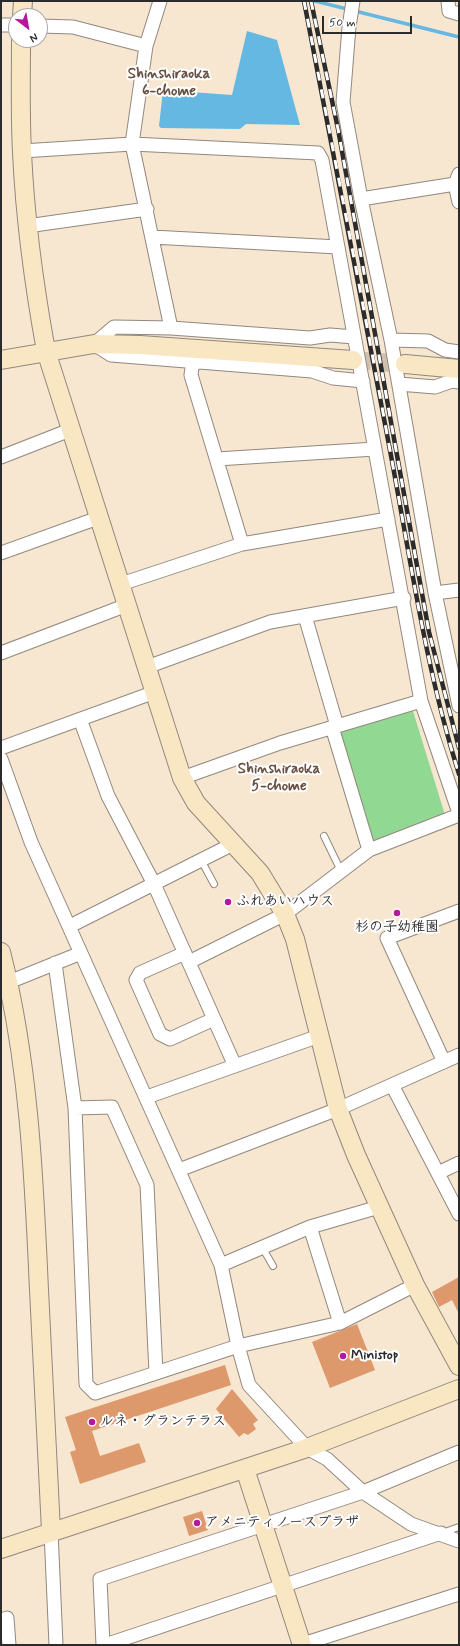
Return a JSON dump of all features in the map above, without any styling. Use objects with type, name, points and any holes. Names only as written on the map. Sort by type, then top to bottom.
[{"type":"street","points":[[160,1],[146,46],[132,144],[171,328]]},
{"type":"street","points":[[353,1],[349,27],[343,102],[361,199],[391,340],[435,593],[459,705]]},
{"type":"street","points":[[448,1],[448,11],[459,14]]},
{"type":"street","points":[[48,26],[73,27],[146,46]]},
{"type":"street","points":[[21,48],[22,151],[27,226],[34,290],[46,351],[182,778],[196,803],[260,873],[286,914],[295,939],[338,1109],[356,1155],[415,1285],[459,1366]]},
{"type":"street","points":[[22,151],[132,144],[318,153],[322,160],[362,381],[404,598],[421,701],[459,814],[369,850],[286,914],[187,957],[140,973],[136,980],[160,1034],[170,1039],[214,1019]]},
{"type":"street","points":[[361,199],[457,179],[459,202]]},
{"type":"street","points":[[27,226],[146,209]]},
{"type":"street","points":[[152,237],[338,247]]},
{"type":"street","points":[[94,344],[114,327],[171,328],[310,338],[330,335],[354,337]]},
{"type":"street","points":[[391,340],[428,341],[445,350],[459,352]]},
{"type":"street","points":[[94,344],[111,355],[312,371],[333,378],[362,381]]},
{"type":"street","points":[[1,360],[46,351],[94,344],[140,345],[353,360]]},
{"type":"street","points":[[193,361],[191,375],[242,544]]},
{"type":"street","points":[[405,364],[459,369]]},
{"type":"street","points":[[399,384],[435,387],[452,381],[459,382]]},
{"type":"street","points":[[1,457],[70,430]]},
{"type":"street","points":[[217,459],[375,449]]},
{"type":"street","points":[[1,553],[98,518]]},
{"type":"street","points":[[121,584],[242,544],[388,519]]},
{"type":"street","points":[[435,593],[459,590]]},
{"type":"street","points":[[147,667],[270,622],[404,598]]},
{"type":"street","points":[[1,653],[127,605]]},
{"type":"street","points":[[305,616],[334,727],[369,850]]},
{"type":"street","points":[[1,748],[155,692]]},
{"type":"street","points":[[182,778],[280,743],[421,701]]},
{"type":"street","points":[[80,719],[108,796],[154,884],[235,1066]]},
{"type":"street","points":[[1,759],[31,842],[221,1265],[238,1346],[249,1385],[307,1448],[327,1459],[363,1492],[411,1524],[459,1541]]},
{"type":"street","points":[[70,926],[233,844]]},
{"type":"street","points":[[444,1062],[387,938],[459,910]]},
{"type":"street","points":[[1,952],[8,982],[25,1084],[34,1179],[56,1645]]},
{"type":"street","points":[[8,982],[81,953]]},
{"type":"street","points":[[55,964],[75,1108],[86,1384],[95,1393],[238,1346],[340,1323],[415,1285]]},
{"type":"street","points":[[147,1098],[319,1036]]},
{"type":"street","points":[[179,1170],[338,1109],[459,1056]]},
{"type":"street","points":[[392,1085],[459,1214]]},
{"type":"street","points":[[75,1108],[112,1107],[147,1184],[156,1373]]},
{"type":"street","points":[[438,1173],[459,1164]]},
{"type":"street","points":[[221,1265],[310,1227],[379,1207]]},
{"type":"street","points":[[310,1227],[340,1323]]},
{"type":"street","points":[[1,1549],[51,1531],[307,1448],[459,1388]]},
{"type":"street","points":[[441,1534],[104,1645],[100,1579],[363,1492],[459,1452]]},
{"type":"street","points":[[245,1469],[301,1645],[459,1594]]},
{"type":"street","points":[[1,1620],[8,1618],[9,1645]]},
{"type":"lane","points":[[324,836],[341,871]]},
{"type":"lane","points":[[201,860],[214,884]]},
{"type":"lane","points":[[262,1247],[273,1266]]},
{"type":"lane","points":[[441,1534],[459,1527]]},
{"type":"green space","points":[[413,711],[445,815],[372,842],[338,732]]},
{"type":"water","points":[[247,31],[277,40],[300,125],[246,124],[240,129],[161,128],[159,126],[163,90],[232,95]]},
{"type":"building","points":[[459,1277],[459,1314],[452,1300],[439,1307],[432,1292]]},
{"type":"building","name":"Ministop","points":[[357,1324],[375,1370],[330,1388],[312,1342]]},
{"type":"building","name":"ルネ・グランテラス","points":[[225,1365],[231,1385],[92,1431],[100,1456],[139,1443],[146,1462],[80,1484],[70,1452],[76,1450],[65,1417]]},
{"type":"building","points":[[232,1389],[258,1420],[253,1424],[256,1429],[248,1435],[244,1433],[239,1437],[216,1409]]},
{"type":"building","points":[[202,1511],[208,1530],[189,1536],[183,1517]]},
{"type":"waterway","points":[[315,1],[459,37]]},
{"type":"tunnel","points":[[353,360],[405,364]]},
{"type":"railway","points":[[304,1],[337,168],[427,652],[447,734],[459,774]]},
{"type":"railway","points":[[311,1],[338,129],[429,632],[459,748]]},
{"type":"place","name":"ふれあいハウス","points":[[228,902]]},
{"type":"place","name":"杉の子幼稚園","points":[[397,913]]},
{"type":"place","name":"Ministop","points":[[343,1356]]},
{"type":"place","name":"ルネ・グランテラス","points":[[92,1422]]},
{"type":"place","name":"アメニティノースプラザ","points":[[197,1523]]},
{"type":"district","name":"Shinshiraoka 6-chome","points":[[169,84]]},
{"type":"district","name":"Shinshiraoka 5-chome","points":[[279,778]]}]
